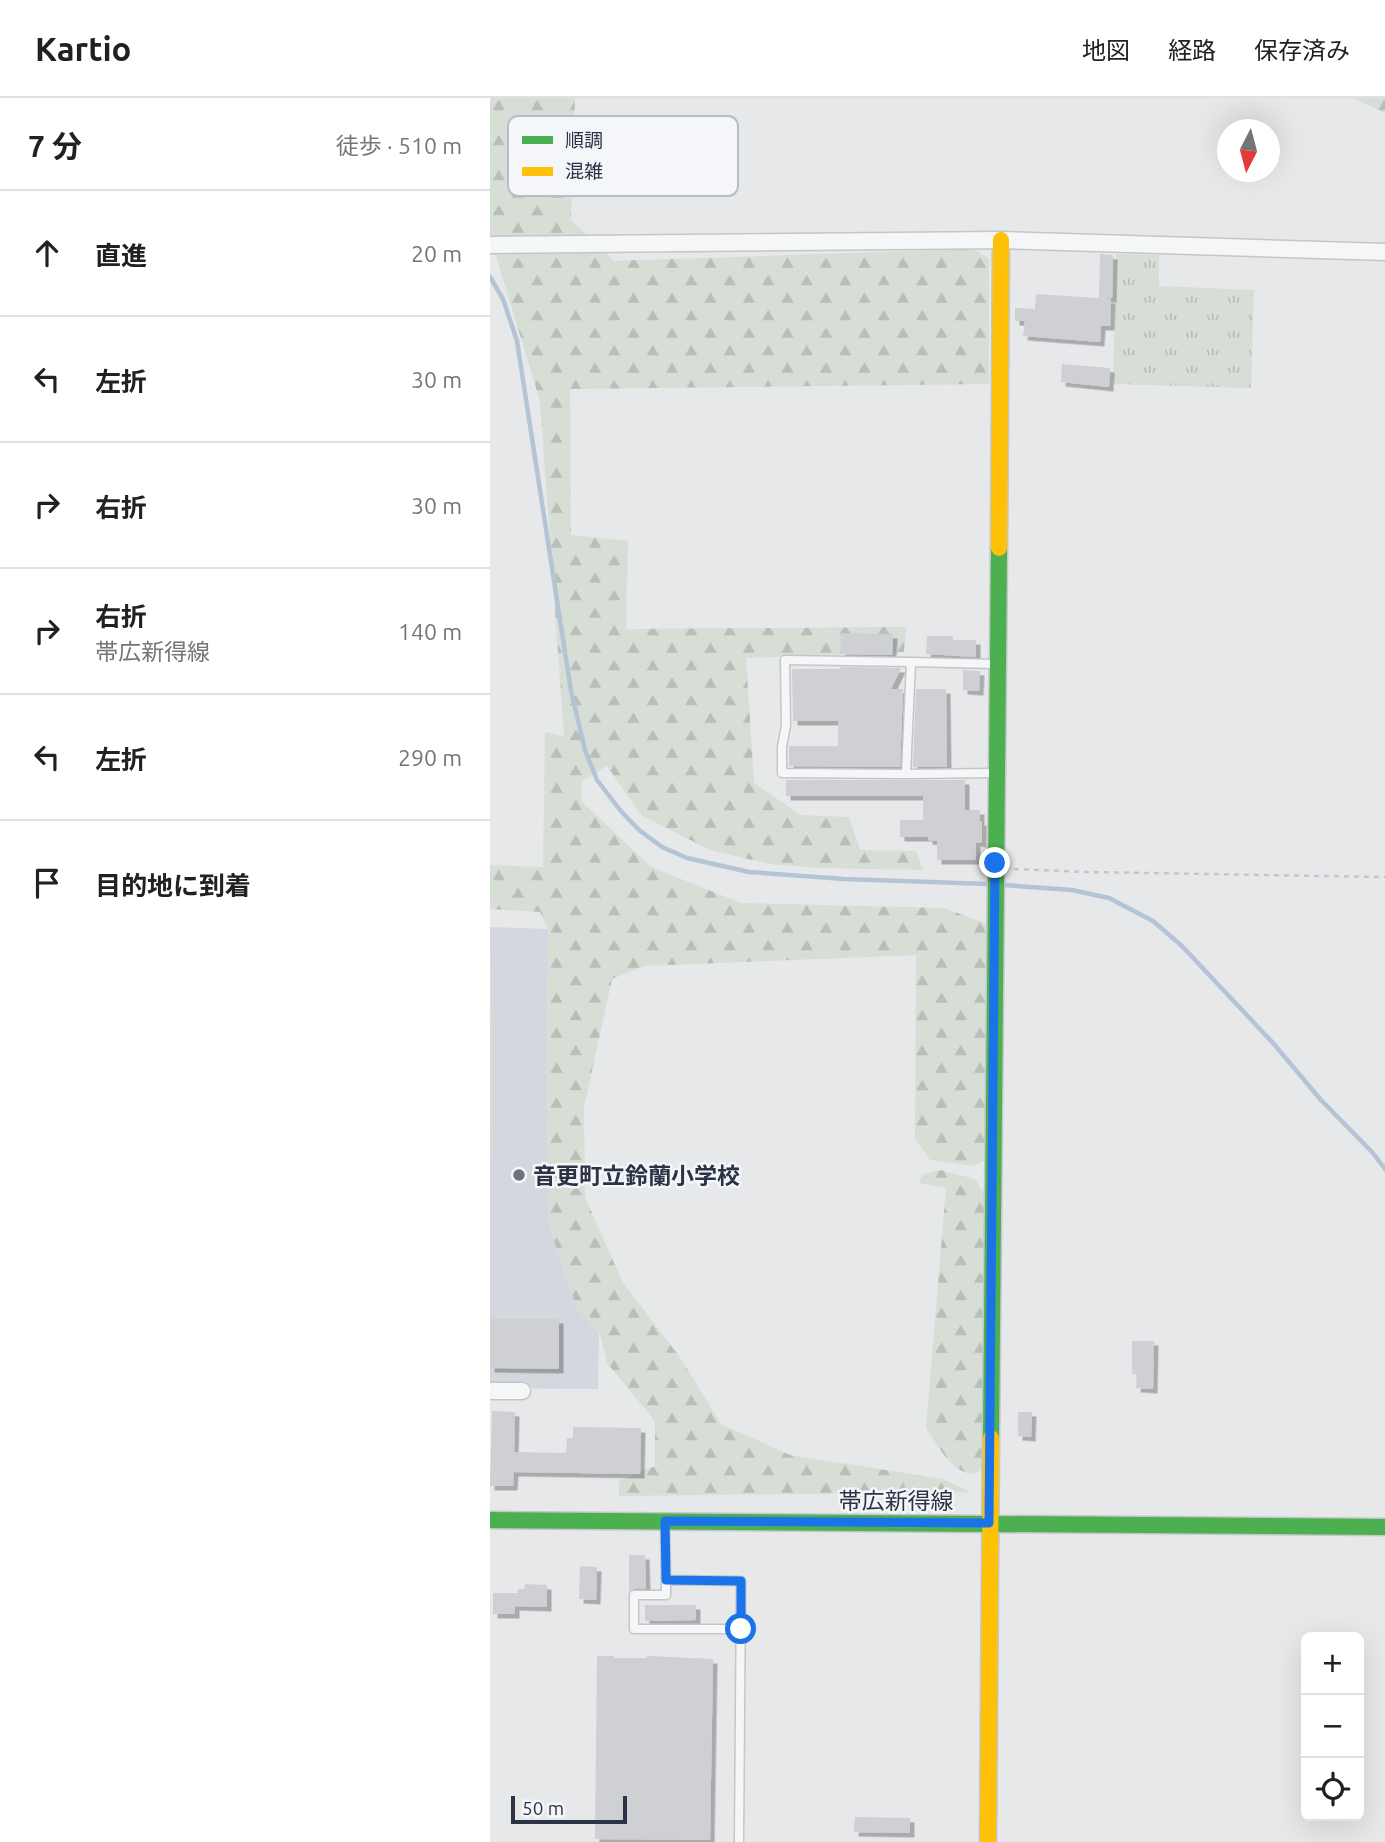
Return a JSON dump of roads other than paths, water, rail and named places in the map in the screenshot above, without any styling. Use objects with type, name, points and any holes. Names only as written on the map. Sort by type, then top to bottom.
[{"type":"street","points":[[988,1842],[1000,240]]},
{"type":"street","points":[[490,245],[1000,240],[1385,252]]},
{"type":"street","points":[[490,1391],[522,1391]]},
{"type":"street","name":"帯広新得線","points":[[490,1520],[1385,1527]]},
{"type":"lane","points":[[996,773],[782,773],[782,747],[786,725],[785,660],[997,664]]},
{"type":"lane","points":[[906,774],[911,662]]},
{"type":"lane","points":[[665,1521],[666,1595],[634,1595],[634,1629],[741,1629]]},
{"type":"lane","points":[[666,1580],[741,1581],[739,1842]]},
{"type":"waterway","points":[[490,277],[503,299],[517,341],[571,691],[585,750],[597,780],[620,810],[639,830],[662,847],[687,858],[749,872],[844,879],[988,884]]},
{"type":"waterway","points":[[1004,885],[1072,890],[1109,898],[1153,921],[1182,946],[1273,1043],[1385,1169]]},
{"type":"place","name":"音更町立鈴蘭小学校","points":[[519,1175]]}]
